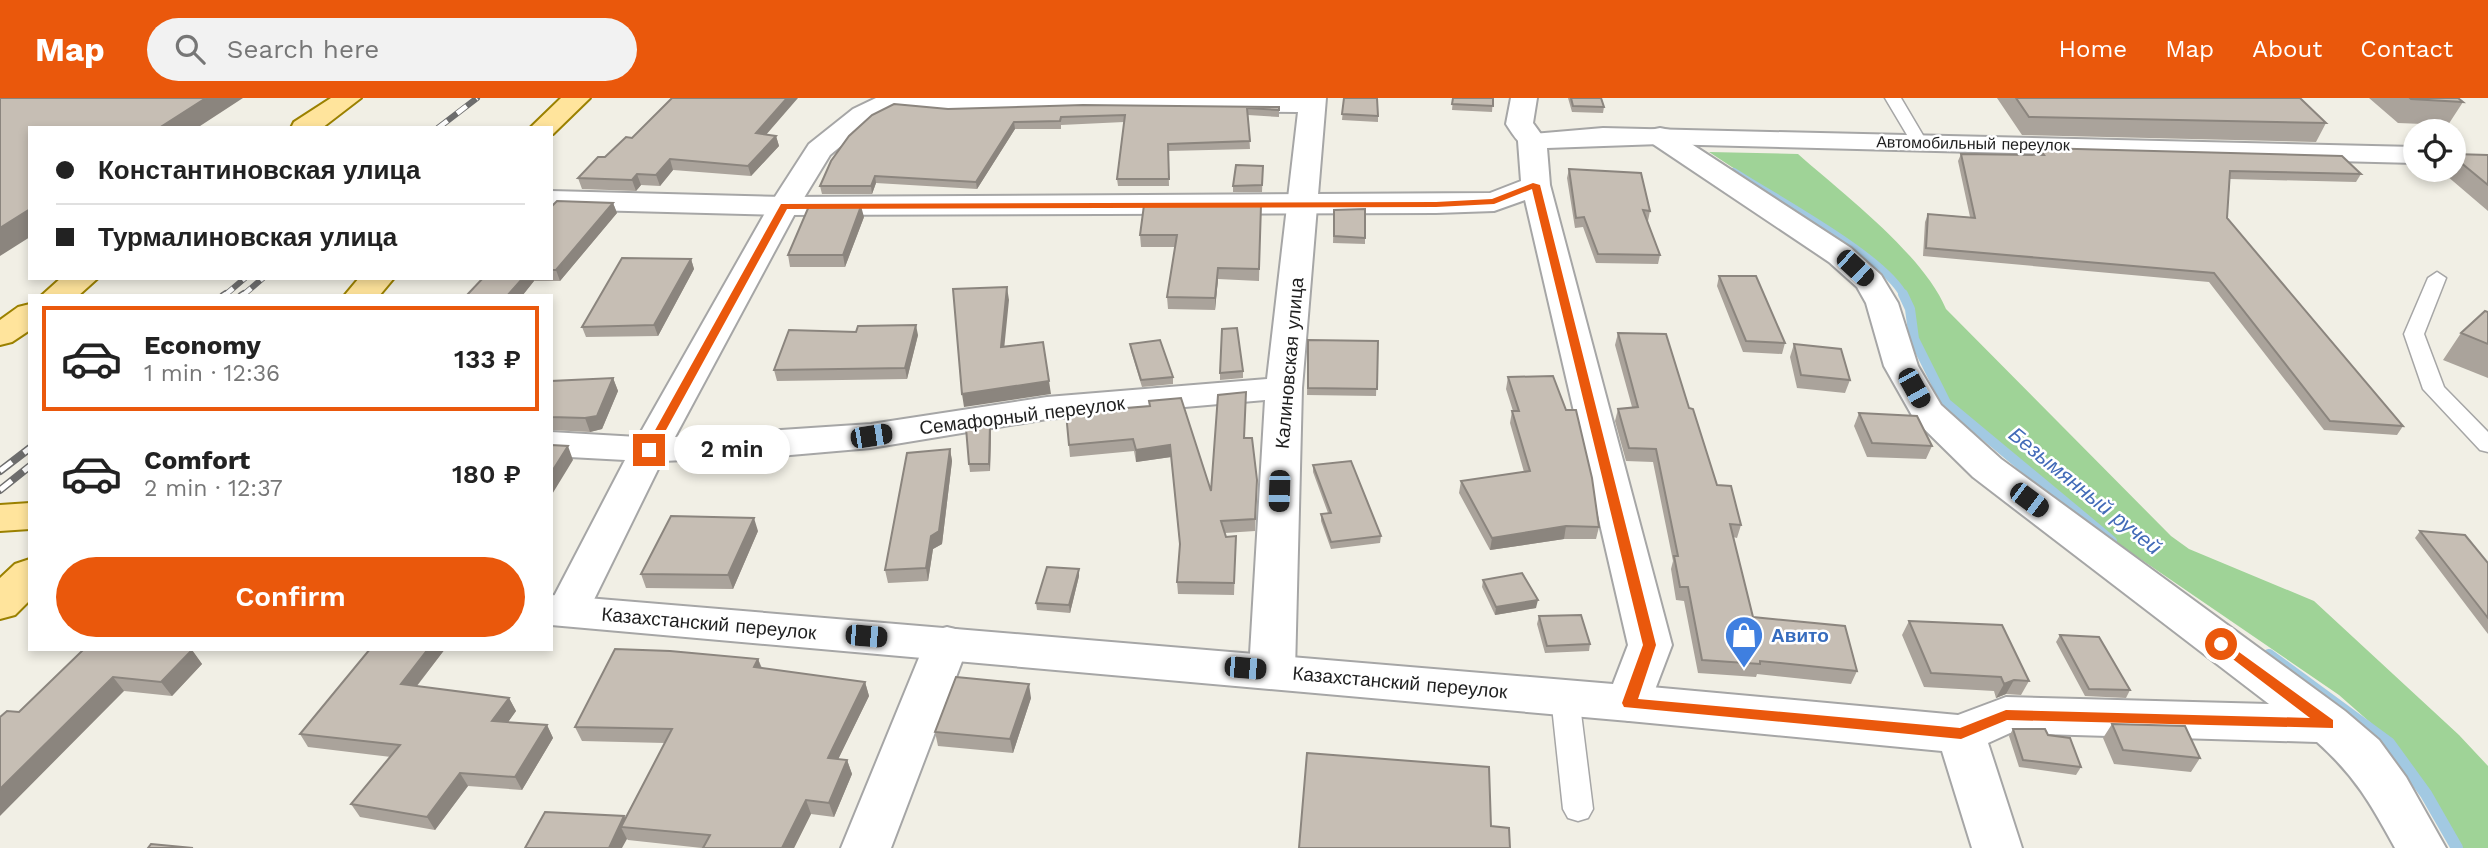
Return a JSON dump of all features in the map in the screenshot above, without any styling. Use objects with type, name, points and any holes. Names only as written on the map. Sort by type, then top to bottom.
[{"type":"main road","points":[[307,126],[348,98]]},
{"type":"main road","points":[[545,126],[577,98]]},
{"type":"main road","points":[[60,294],[79,280]]},
{"type":"main road","points":[[362,294],[377,280]]},
{"type":"main road","points":[[0,335],[28,315]]},
{"type":"main road","points":[[0,604],[28,576]]},
{"type":"main road","points":[[0,620],[28,598]]},
{"type":"street","points":[[1524,98],[1520,124],[1532,141],[1536,185],[1650,645],[1629,703]]},
{"type":"street","points":[[560,610],[784,206],[819,150],[862,115],[894,99],[906,104],[1171,100],[1312,102]]},
{"type":"street","name":"Калиновская улица","points":[[1272,671],[1284,388],[1312,102]]},
{"type":"street","name":"Автомобильный переулок","points":[[1532,141],[1603,136],[1660,136],[2403,155]]},
{"type":"street","points":[[1660,136],[1840,254],[1870,282],[1882,303],[1901,366],[1927,411],[1987,468],[2328,724],[2362,754],[2389,791],[2421,848]]},
{"type":"street","points":[[553,200],[784,206],[1494,202],[1536,185]]},
{"type":"street","name":"Семафорный переулок","points":[[553,444],[649,450],[779,444],[871,436],[1047,408],[1284,388]]},
{"type":"street","name":"Казахстанский переулок","points":[[560,610],[1961,734]]},
{"type":"street","points":[[866,848],[947,643]]},
{"type":"street","points":[[1997,848],[1961,734],[2006,715],[2328,724]]},
{"type":"lane","points":[[1893,98],[1919,142]]},
{"type":"lane","points":[[2437,278],[2414,334],[2434,389],[2488,445]]},
{"type":"lane","points":[[1565,697],[1578,809]]},
{"type":"green space","points":[[1709,152],[1798,154],[1901,246],[1935,288],[1946,309],[2171,536],[2189,549],[2314,601],[2459,735],[2488,766],[2488,848],[2459,848],[2397,746],[2339,695],[2117,543],[1944,400],[1915,345],[1915,315],[1904,290],[1872,259]]},
{"type":"building","points":[[0,98],[206,98],[162,126],[28,126],[28,210],[0,228]]},
{"type":"building","points":[[672,98],[787,98],[756,133],[776,136],[748,166],[670,159],[656,175],[637,174],[632,180],[578,178],[598,157],[605,157],[626,137],[632,138]]},
{"type":"building","points":[[1344,98],[1377,98],[1378,116],[1342,114]]},
{"type":"building","points":[[1453,98],[1493,98],[1493,106],[1452,104]]},
{"type":"building","points":[[1571,98],[1601,98],[1604,107],[1573,106]]},
{"type":"building","points":[[2016,98],[2300,98],[2326,123],[2029,117]]},
{"type":"building","points":[[2458,98],[2463,102],[2411,99]]},
{"type":"building","points":[[894,104],[948,109],[1083,105],[1279,107],[1279,110],[1247,108],[1250,141],[1168,144],[1169,179],[1117,179],[1125,115],[1014,122],[976,182],[875,176],[871,186],[820,186],[831,161],[849,136],[872,115]]},
{"type":"building","points":[[2039,148],[2342,156],[2361,174],[2230,171],[2227,218],[2403,426],[2330,421],[2214,273],[1926,248],[1928,214],[1975,218],[1961,154],[2044,155]]},
{"type":"building","points":[[2466,154],[2488,155],[2488,185],[2466,167]]},
{"type":"building","points":[[1236,165],[1263,166],[1262,185],[1233,186]]},
{"type":"building","points":[[1569,169],[1641,173],[1650,211],[1643,210],[1660,255],[1598,254],[1584,217],[1576,218]]},
{"type":"building","points":[[557,201],[613,203],[556,270],[553,270],[553,205]]},
{"type":"building","points":[[1144,205],[1261,205],[1259,269],[1218,268],[1215,298],[1167,297],[1177,235],[1140,235]]},
{"type":"building","points":[[809,206],[861,206],[843,255],[788,255]]},
{"type":"building","points":[[1365,209],[1365,238],[1334,236],[1334,210]]},
{"type":"building","points":[[622,258],[691,259],[654,325],[582,327]]},
{"type":"building","points":[[1719,276],[1756,276],[1785,343],[1746,341]]},
{"type":"building","points":[[481,280],[521,280],[509,294],[468,294]]},
{"type":"building","points":[[1007,287],[1001,347],[1043,342],[1049,381],[962,394],[953,289]]},
{"type":"building","points":[[2485,311],[2488,312],[2488,344],[2461,333]]},
{"type":"building","points":[[916,325],[905,368],[774,370],[789,330],[856,332],[858,326]]},
{"type":"building","points":[[1237,328],[1243,371],[1220,373],[1222,329]]},
{"type":"building","points":[[1618,333],[1666,334],[1717,485],[1731,486],[1741,525],[1730,524],[1753,617],[1845,626],[1857,671],[1760,661],[1760,664],[1702,660],[1688,587],[1680,587],[1674,556],[1678,556],[1656,449],[1629,448],[1618,409],[1638,407]]},
{"type":"building","points":[[1160,340],[1173,377],[1141,380],[1130,344]]},
{"type":"building","points":[[1308,340],[1378,341],[1377,389],[1308,388]]},
{"type":"building","points":[[1794,344],[1841,349],[1850,380],[1801,375]]},
{"type":"building","points":[[1553,376],[1566,410],[1576,410],[1592,478],[1599,527],[1566,526],[1492,538],[1461,481],[1530,471],[1512,411],[1519,411],[1508,377]]},
{"type":"building","points":[[613,378],[597,416],[585,418],[553,417],[553,381]]},
{"type":"building","points":[[1246,392],[1244,438],[1252,438],[1257,480],[1255,519],[1221,521],[1226,537],[1236,536],[1234,583],[1177,582],[1180,544],[1170,445],[1136,450],[1133,439],[1069,445],[1066,413],[1150,406],[1149,401],[1181,398],[1211,491],[1218,395]]},
{"type":"building","points":[[1859,413],[1917,416],[1932,446],[1872,443]]},
{"type":"building","points":[[990,424],[989,464],[969,464],[966,428]]},
{"type":"building","points":[[553,445],[568,446],[553,470]]},
{"type":"building","points":[[950,449],[939,531],[931,536],[926,568],[885,570],[907,453]]},
{"type":"building","points":[[1351,461],[1381,536],[1331,542],[1321,514],[1331,513],[1313,465]]},
{"type":"building","points":[[671,516],[754,518],[728,575],[641,574]]},
{"type":"building","points":[[2420,531],[2465,535],[2488,563],[2488,618]]},
{"type":"building","points":[[1047,567],[1079,569],[1069,605],[1036,603]]},
{"type":"building","points":[[1522,573],[1538,600],[1496,607],[1483,580]]},
{"type":"building","points":[[1581,615],[1590,644],[1547,646],[1539,616]]},
{"type":"building","points":[[1909,621],[2002,625],[2029,681],[2014,680],[2004,684],[2001,677],[1931,673]]},
{"type":"building","points":[[2060,635],[2099,637],[2130,690],[2089,689]]},
{"type":"building","points":[[615,649],[758,659],[754,667],[865,682],[828,758],[847,760],[829,803],[806,800],[782,848],[703,848],[710,835],[621,827],[672,729],[575,727]]},
{"type":"building","points":[[82,651],[191,651],[161,682],[113,677],[0,789],[0,717],[7,711],[19,712]]},
{"type":"building","points":[[368,651],[426,651],[401,684],[509,698],[492,721],[547,725],[515,777],[460,773],[427,817],[351,804],[400,745],[300,734]]},
{"type":"building","points":[[956,677],[1029,684],[1010,739],[935,732]]},
{"type":"building","points":[[2112,724],[2185,726],[2200,758],[2123,750]]},
{"type":"building","points":[[2013,729],[2045,729],[2048,735],[2070,738],[2081,767],[2023,760]]},
{"type":"building","points":[[1307,753],[1489,767],[1491,826],[1509,828],[1510,848],[1299,848]]},
{"type":"building","points":[[545,812],[624,816],[609,848],[525,848]]},
{"type":"building","points":[[151,844],[193,848],[148,848]]},
{"type":"waterway","name":"Безымянный ручей","points":[[1734,172],[1852,246],[1893,281],[1904,296]]},
{"type":"waterway","name":"Безымянный ручей","points":[[1904,296],[1910,309],[1914,339],[1946,403],[2112,541]]},
{"type":"waterway","name":"Безымянный ручей","points":[[2269,655],[2389,743],[2426,794],[2457,848]]},
{"type":"railway","points":[[441,126],[477,98]]},
{"type":"railway","points":[[226,294],[243,280]]},
{"type":"railway","points":[[244,294],[261,280]]},
{"type":"railway","points":[[0,471],[28,450]]},
{"type":"railway","points":[[0,490],[28,468]]},
{"type":"place","name":"Авито","points":[[1744,669]]},
{"type":"route","points":[[649,450],[784,206],[1436,204],[1494,202],[1536,185],[1650,645],[1629,703],[1961,734],[2006,715],[2328,724],[2221,644]]}]
